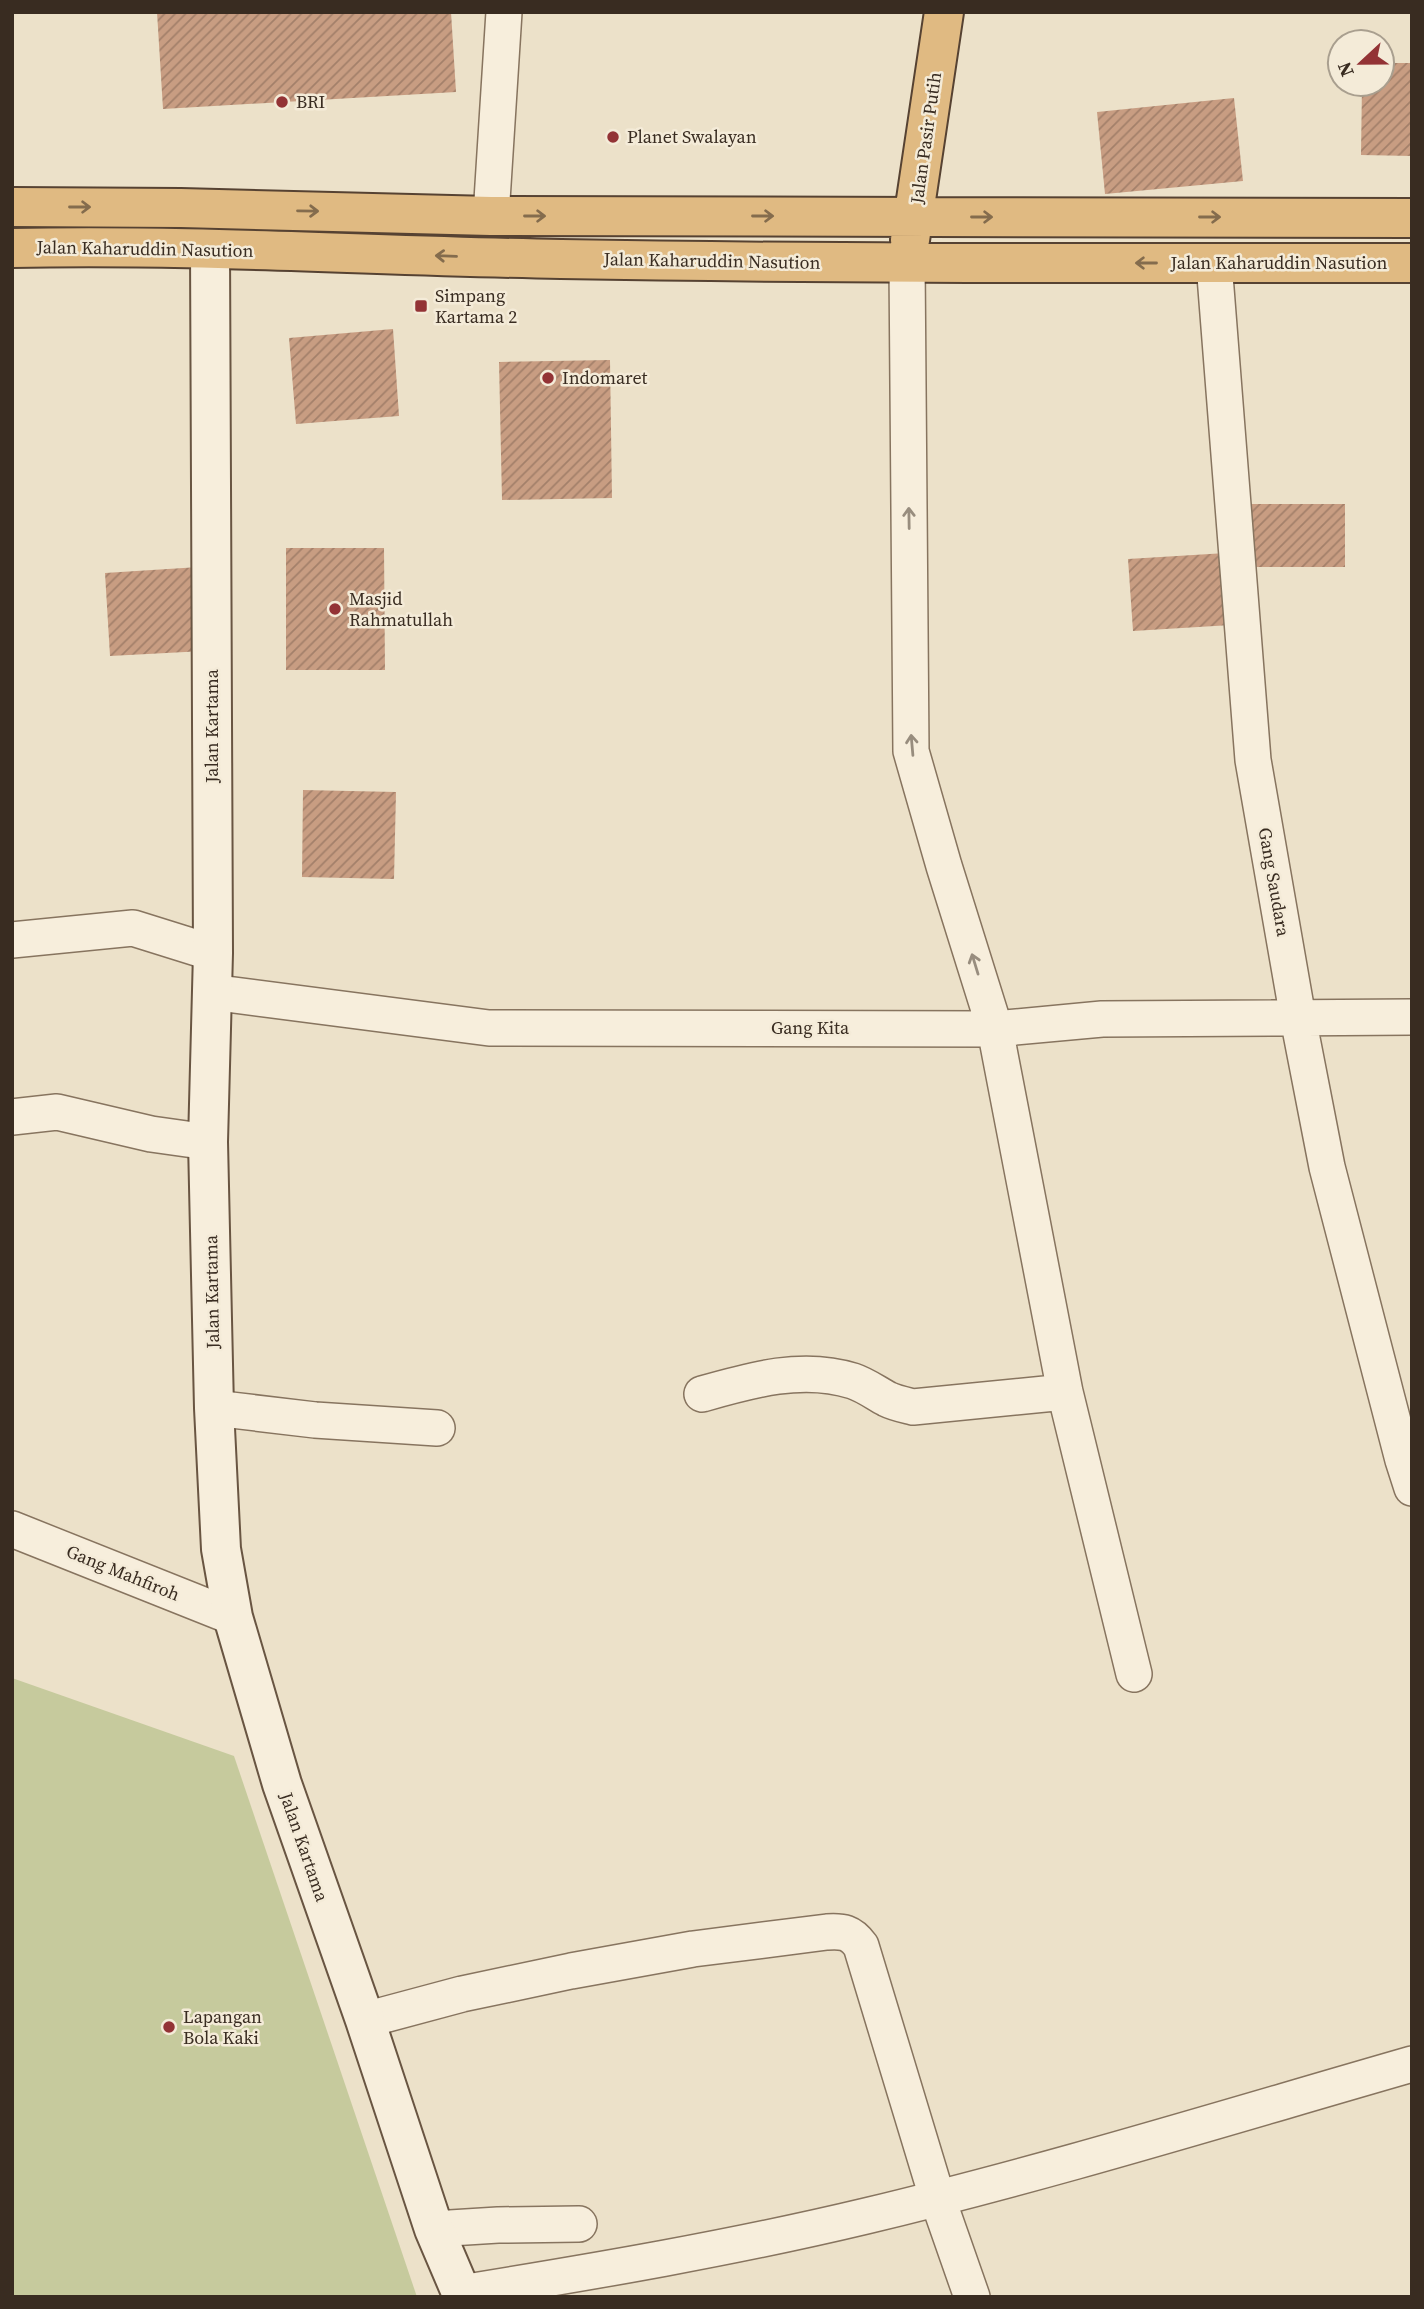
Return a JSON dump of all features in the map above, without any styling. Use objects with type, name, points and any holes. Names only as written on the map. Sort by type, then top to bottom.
[{"type":"highway","name":"Jalan Pasir Putih","points":[[906,263],[944,12]]},
{"type":"highway","points":[[12,207],[491,215],[1412,218]]},
{"type":"highway","name":"Jalan Kaharuddin Nasution","points":[[12,248],[210,249],[558,259],[906,263],[1412,263]]},
{"type":"main road","name":"Jalan Kartama","points":[[210,249],[213,953],[208,1142],[220,1549],[233,1617],[282,1784],[365,2020],[434,2229],[462,2295]]},
{"type":"street","points":[[491,215],[504,12]]},
{"type":"street","points":[[906,263],[912,751],[944,866],[995,1029],[1066,1392],[1135,1674]]},
{"type":"street","name":"Gang Saudara","points":[[1214,263],[1252,760],[1327,1167],[1412,1488]]},
{"type":"street","points":[[12,940],[133,928],[213,953]]},
{"type":"street","name":"Gang Kita","points":[[211,992],[489,1028],[995,1029],[1102,1019],[1412,1017]]},
{"type":"street","points":[[12,1117],[57,1112],[151,1134],[208,1142]]},
{"type":"street","points":[[702,1394],[753,1379],[811,1374],[855,1382],[890,1401],[913,1407],[1066,1392]]},
{"type":"street","points":[[214,1408],[315,1420],[437,1428]]},
{"type":"street","name":"Gang Mahfiroh","points":[[12,1529],[233,1617]]},
{"type":"street","points":[[365,2020],[462,1994],[692,1949],[843,1931],[853,1935],[861,1946],[937,2197],[972,2297]]},
{"type":"street","points":[[462,2295],[642,2264],[866,2216],[1023,2175],[1412,2064]]},
{"type":"street","points":[[434,2229],[579,2224]]},
{"type":"green space","name":"Lapangan Bola Kaki","points":[[12,1678],[234,1756],[417,2297],[12,2297]]},
{"type":"building","points":[[157,12],[451,12],[456,92],[163,109]]},
{"type":"building","points":[[1396,63],[1412,63],[1412,156],[1361,155],[1362,98],[1396,98]]},
{"type":"building","points":[[1234,98],[1243,181],[1105,194],[1097,112]]},
{"type":"building","points":[[393,329],[399,416],[296,424],[289,338]]},
{"type":"building","points":[[610,360],[612,498],[502,500],[499,362]]},
{"type":"building","points":[[1251,504],[1345,504],[1345,567],[1251,567]]},
{"type":"building","name":"Masjid Rahmatullah","points":[[286,548],[384,548],[385,670],[286,670]]},
{"type":"building","points":[[1226,553],[1231,625],[1133,631],[1128,559]]},
{"type":"building","points":[[199,567],[204,651],[110,656],[105,573]]},
{"type":"building","points":[[303,790],[396,792],[394,879],[302,877]]},
{"type":"place","name":"BRI","points":[[282,102]]},
{"type":"place","name":"Planet Swalayan","points":[[613,137]]},
{"type":"place","name":"Simpang Kartama 2","points":[[421,306]]},
{"type":"place","name":"Indomaret","points":[[548,378]]},
{"type":"place","name":"Masjid Rahmatullah","points":[[335,609]]},
{"type":"place","name":"Lapangan Bola Kaki","points":[[169,2027]]}]
